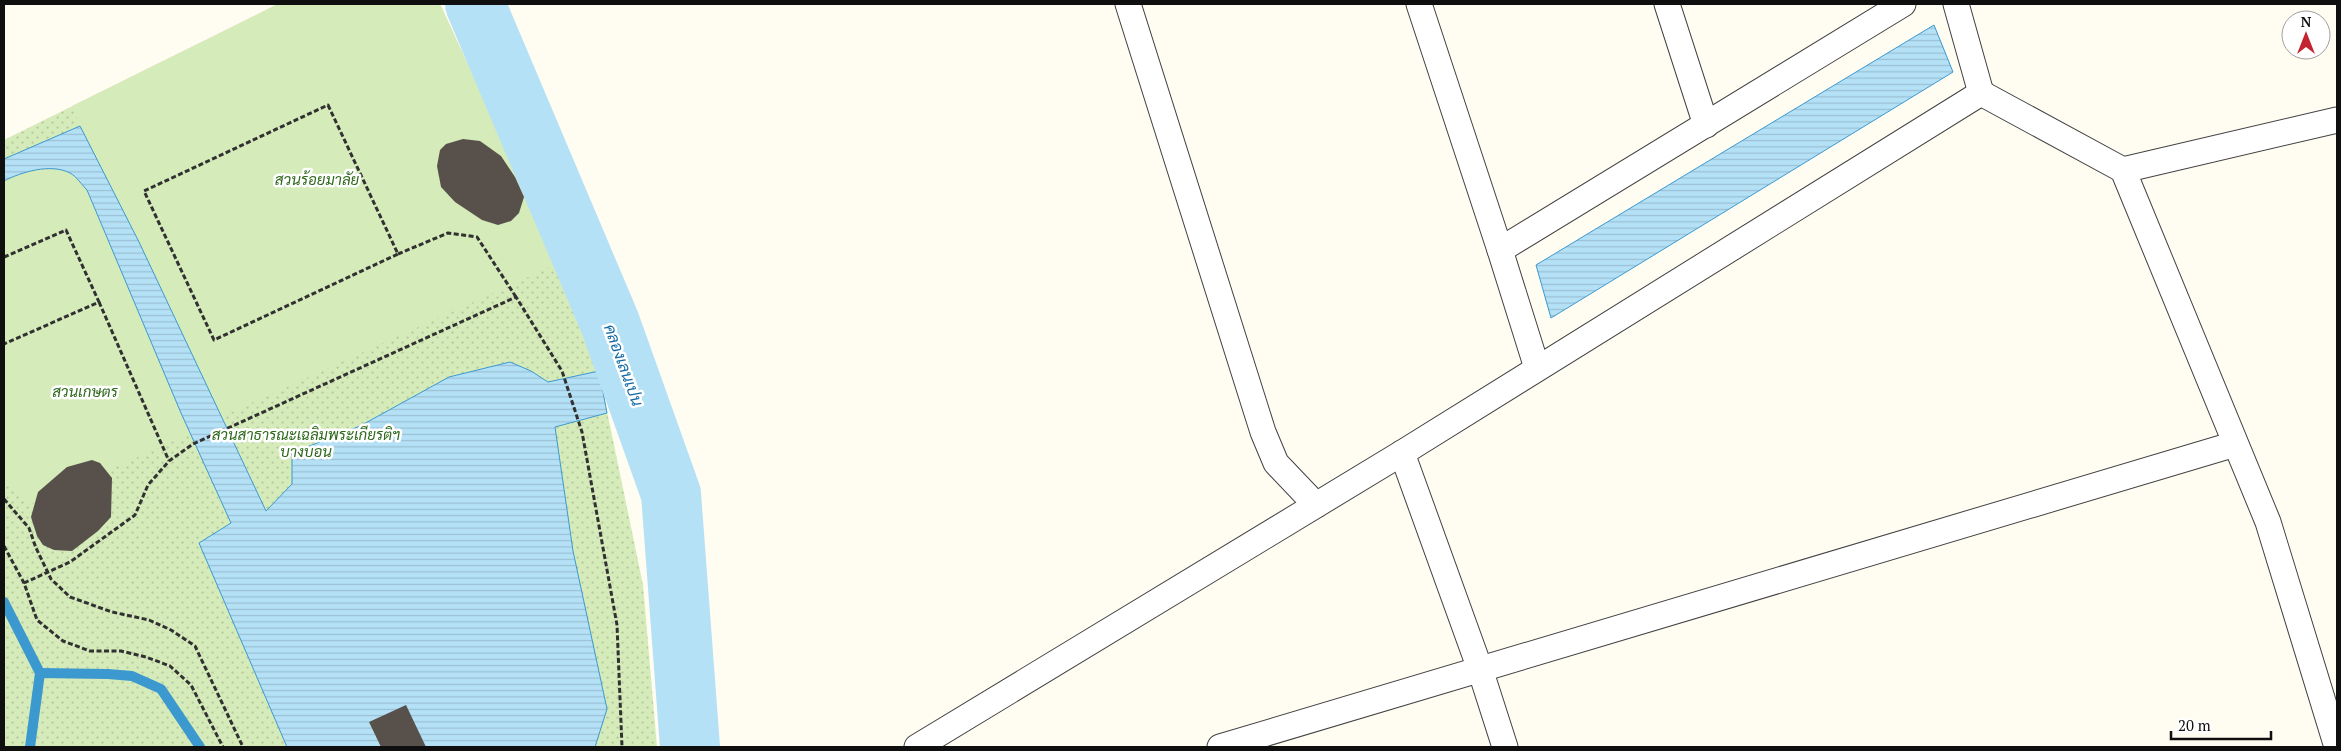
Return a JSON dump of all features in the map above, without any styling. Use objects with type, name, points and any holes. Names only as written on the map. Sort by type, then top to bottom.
[{"type":"street","points":[[1128,4],[1262,432],[1276,463],[1316,505]]},
{"type":"street","points":[[1419,4],[1537,368]]},
{"type":"street","points":[[1667,4],[1706,125]]},
{"type":"street","points":[[1500,250],[1903,4]]},
{"type":"street","points":[[1956,4],[1981,93],[2123,170],[2268,522],[2337,747]]},
{"type":"street","points":[[916,747],[1402,453],[1981,93]]},
{"type":"street","points":[[2123,170],[2337,120]]},
{"type":"street","points":[[1220,747],[2235,444]]},
{"type":"street","points":[[1402,453],[1480,669],[1505,747]]},
{"type":"path","points":[[398,254],[328,105],[144,191],[214,340],[398,254],[448,233],[477,237],[562,371],[582,432],[617,625],[622,747]]},
{"type":"path","points":[[4,257],[66,230],[169,461]]},
{"type":"path","points":[[24,583],[70,562],[135,515],[148,485],[169,461],[193,444],[230,429],[516,297]]},
{"type":"path","points":[[4,344],[99,302]]},
{"type":"path","points":[[4,499],[29,528],[51,579],[70,597],[112,612],[149,620],[171,630],[195,646],[243,747]]},
{"type":"path","points":[[4,546],[24,583],[37,620],[63,641],[90,651],[122,651],[170,666],[191,685],[223,747]]},
{"type":"green space","name":"สวนสาธารณะเฉลิมพระเกียรติฯ บางบอน","points":[[278,4],[440,4],[590,329],[643,585],[657,747],[4,747],[4,140]]},
{"type":"green space","name":"สวนร้อยมาลัย","points":[[278,4],[440,4],[559,263],[221,417],[139,242],[80,126],[72,106]]},
{"type":"green space","name":"สวนเกษตร","points":[[52,169],[70,173],[87,190],[190,434],[31,504],[4,483],[4,181],[19,173]]},
{"type":"water","points":[[1934,25],[1953,72],[1551,318],[1536,265]]},
{"type":"water","points":[[80,126],[139,242],[266,511],[292,484],[292,453],[360,426],[449,377],[510,362],[531,371],[548,382],[599,371],[607,413],[555,427],[573,551],[607,709],[595,747],[287,747],[199,543],[231,523],[181,413],[87,190],[72,174],[54,169],[27,172],[4,181],[4,159]]},
{"type":"building","points":[[463,139],[480,141],[501,156],[515,177],[524,197],[519,213],[511,221],[498,225],[482,220],[455,202],[441,187],[437,166],[440,150],[446,144]]},
{"type":"building","points":[[92,460],[100,463],[112,478],[111,517],[98,531],[72,551],[54,550],[43,545],[37,536],[31,517],[38,492],[67,467]]},
{"type":"building","points":[[406,705],[426,747],[381,747],[369,722]]},
{"type":"waterway","name":"คลองเลนเปน","points":[[475,4],[610,323],[671,494],[690,747]]},
{"type":"waterway","points":[[4,602],[40,673],[30,747]]},
{"type":"waterway","points":[[40,673],[132,676],[161,689],[200,747]]}]
